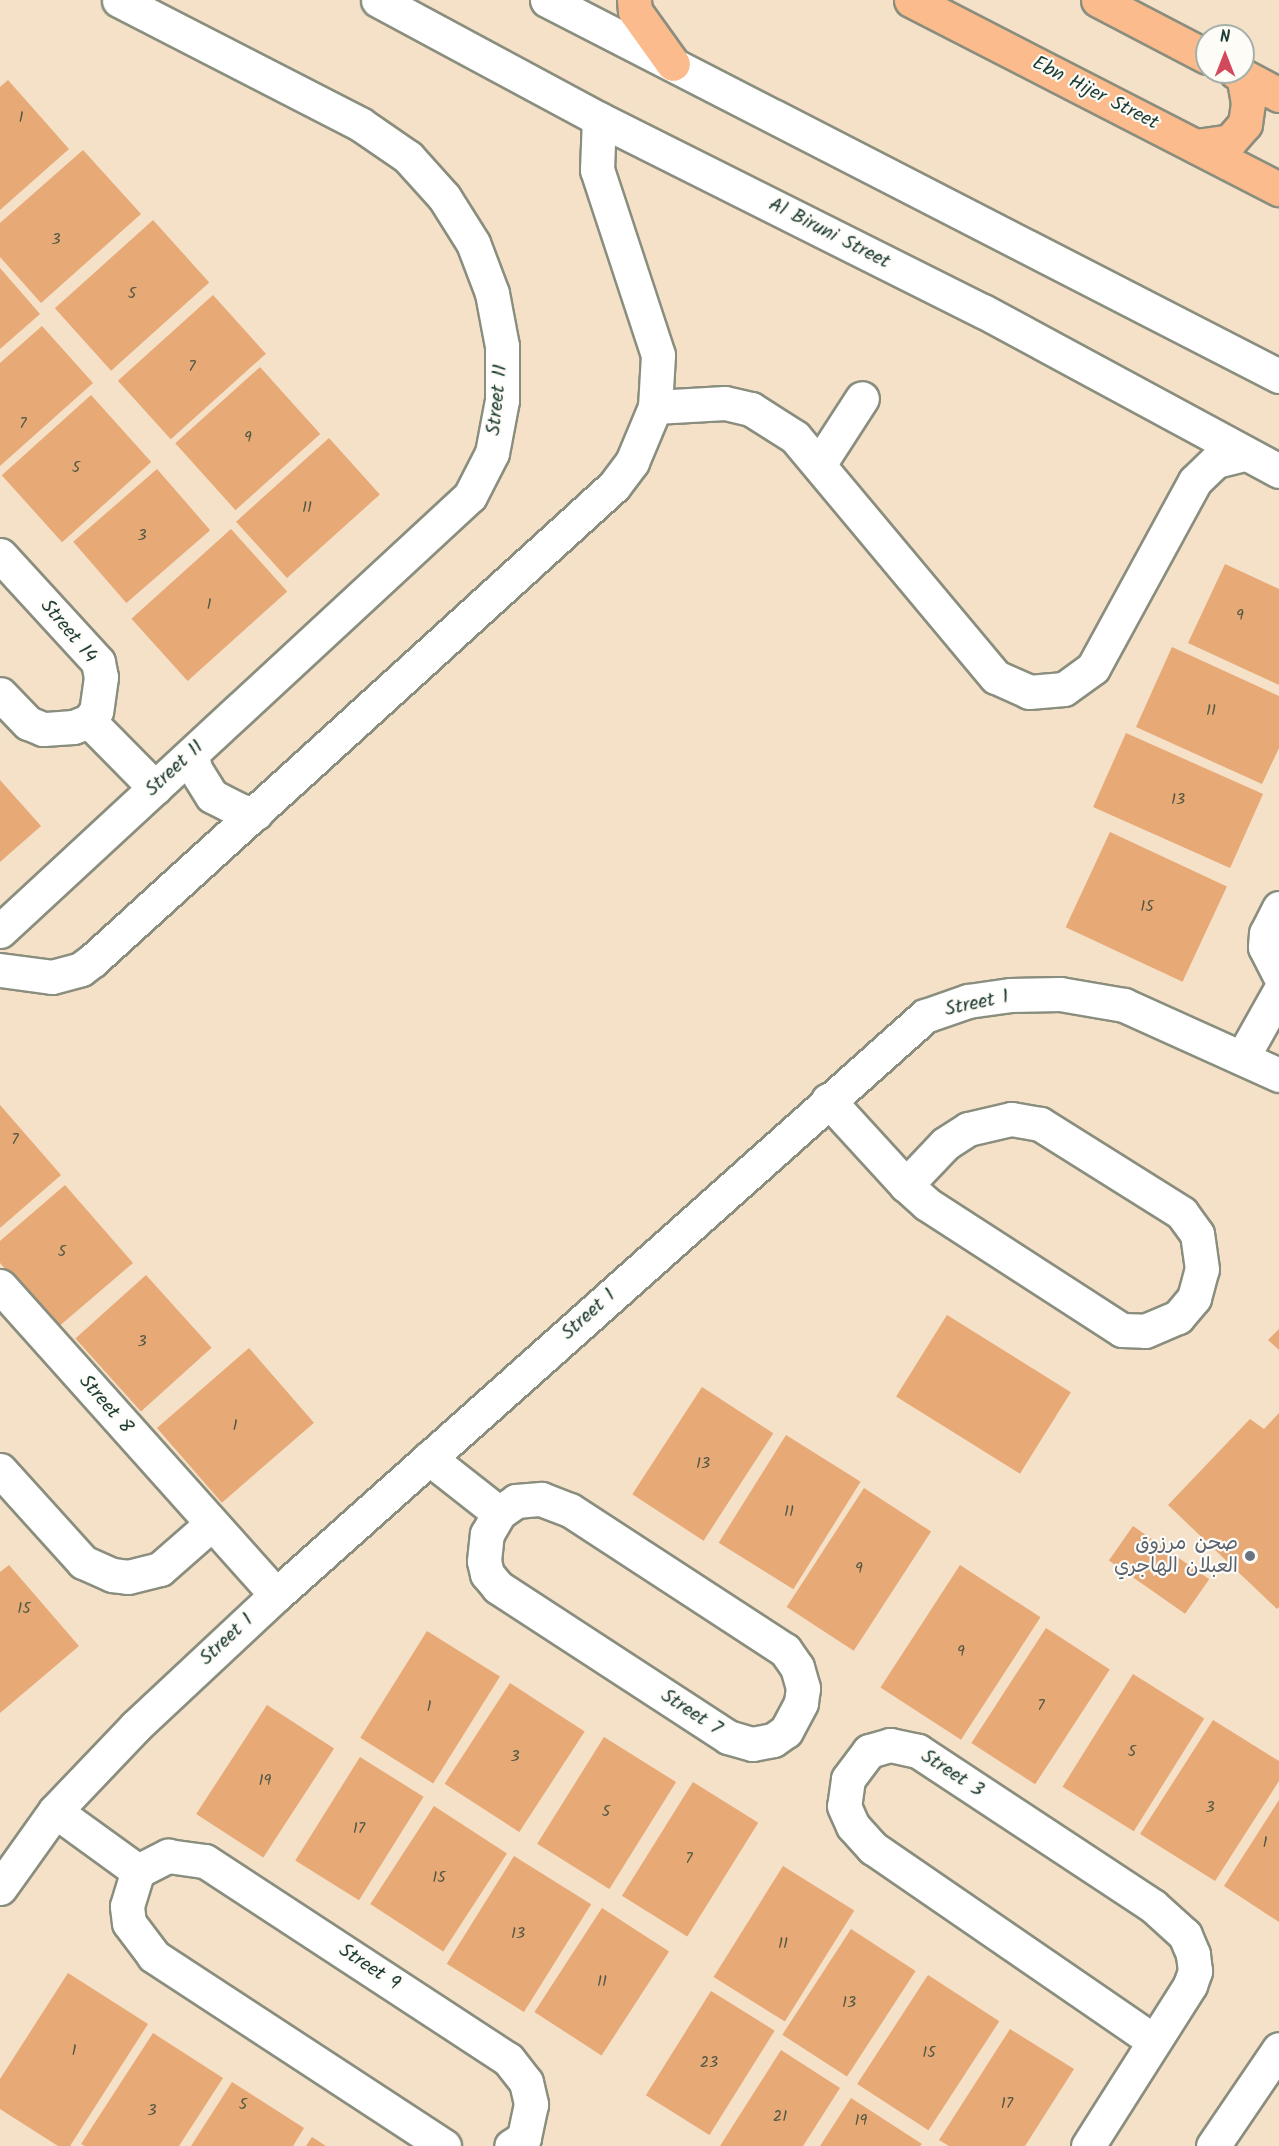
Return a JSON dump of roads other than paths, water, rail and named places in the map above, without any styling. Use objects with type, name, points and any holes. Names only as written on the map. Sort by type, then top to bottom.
[{"type":"main road","points":[[634,0],[635,11],[674,64]]},
{"type":"main road","name":"Ebn Hijer Street","points":[[911,0],[1279,189]]},
{"type":"main road","points":[[1098,0],[1195,51]]},
{"type":"main road","points":[[1255,82],[1279,94]]},
{"type":"main road","points":[[1196,146],[1230,141],[1245,124],[1248,103],[1243,84]]},
{"type":"street","name":"Street 11","points":[[0,932],[470,496],[492,453],[502,400],[502,346],[492,292],[473,243],[444,197],[408,157],[360,124],[119,0]]},
{"type":"street","name":"Al Biruni Street","points":[[378,0],[599,119],[983,311],[1279,471]]},
{"type":"street","points":[[547,0],[1279,376]]},
{"type":"street","points":[[0,970],[52,977],[81,969],[256,813],[614,486],[646,436],[655,407],[658,355],[597,170],[599,119]]},
{"type":"street","points":[[820,463],[862,398]]},
{"type":"street","points":[[655,407],[725,403],[751,410],[795,437],[820,463],[996,677],[1029,692],[1046,693],[1080,681],[1093,668],[1204,469],[1229,455],[1244,454]]},
{"type":"street","name":"Street 14","points":[[0,555],[98,662],[100,693],[89,721]]},
{"type":"street","points":[[0,693],[28,723],[43,729],[73,727],[89,721],[155,788]]},
{"type":"street","points":[[192,754],[195,769],[212,796],[241,811],[256,813]]},
{"type":"street","points":[[1279,908],[1266,933],[1265,947],[1279,975]]},
{"type":"street","points":[[1242,1058],[1279,992]]},
{"type":"street","name":"Street 1","points":[[0,1888],[55,1810],[136,1726],[276,1595],[828,1100],[925,1016],[968,1001],[1010,995],[1060,994],[1124,1005],[1279,1075]]},
{"type":"street","points":[[828,1100],[906,1185],[927,1204],[1122,1330],[1145,1331],[1178,1317],[1194,1298],[1202,1269],[1197,1234],[1182,1214],[1040,1124],[1011,1119],[968,1129],[945,1144],[906,1185]]},
{"type":"street","name":"Street 8","points":[[0,1286],[210,1525],[276,1595]]},
{"type":"street","points":[[429,1458],[499,1513]]},
{"type":"street","points":[[0,1470],[83,1562],[112,1575],[128,1577],[160,1569],[210,1525]]},
{"type":"street","name":"Street 7","points":[[541,1499],[559,1504],[785,1650],[797,1667],[803,1688],[801,1703],[786,1731],[773,1740],[752,1743],[728,1737],[498,1587],[487,1574],[484,1561],[487,1534],[499,1513],[516,1501],[541,1499]]},
{"type":"street","name":"Street 3","points":[[1088,2146],[1190,1985],[1195,1971],[1193,1954],[1185,1935],[1168,1919],[918,1751],[890,1745],[869,1751],[848,1779],[844,1806],[853,1826],[873,1848],[1154,2041]]},
{"type":"street","points":[[55,1810],[138,1871],[127,1906],[129,1923],[154,1956],[444,2146]]},
{"type":"street","name":"Street 9","points":[[138,1871],[168,1856],[205,1861],[508,2059],[526,2082],[531,2104],[524,2138],[511,2146]]},
{"type":"street","points":[[1214,2146],[1276,2059]]},
{"type":"place","name":"صحن مرزوق العبلان الهاجري","points":[[1250,1556]]}]
